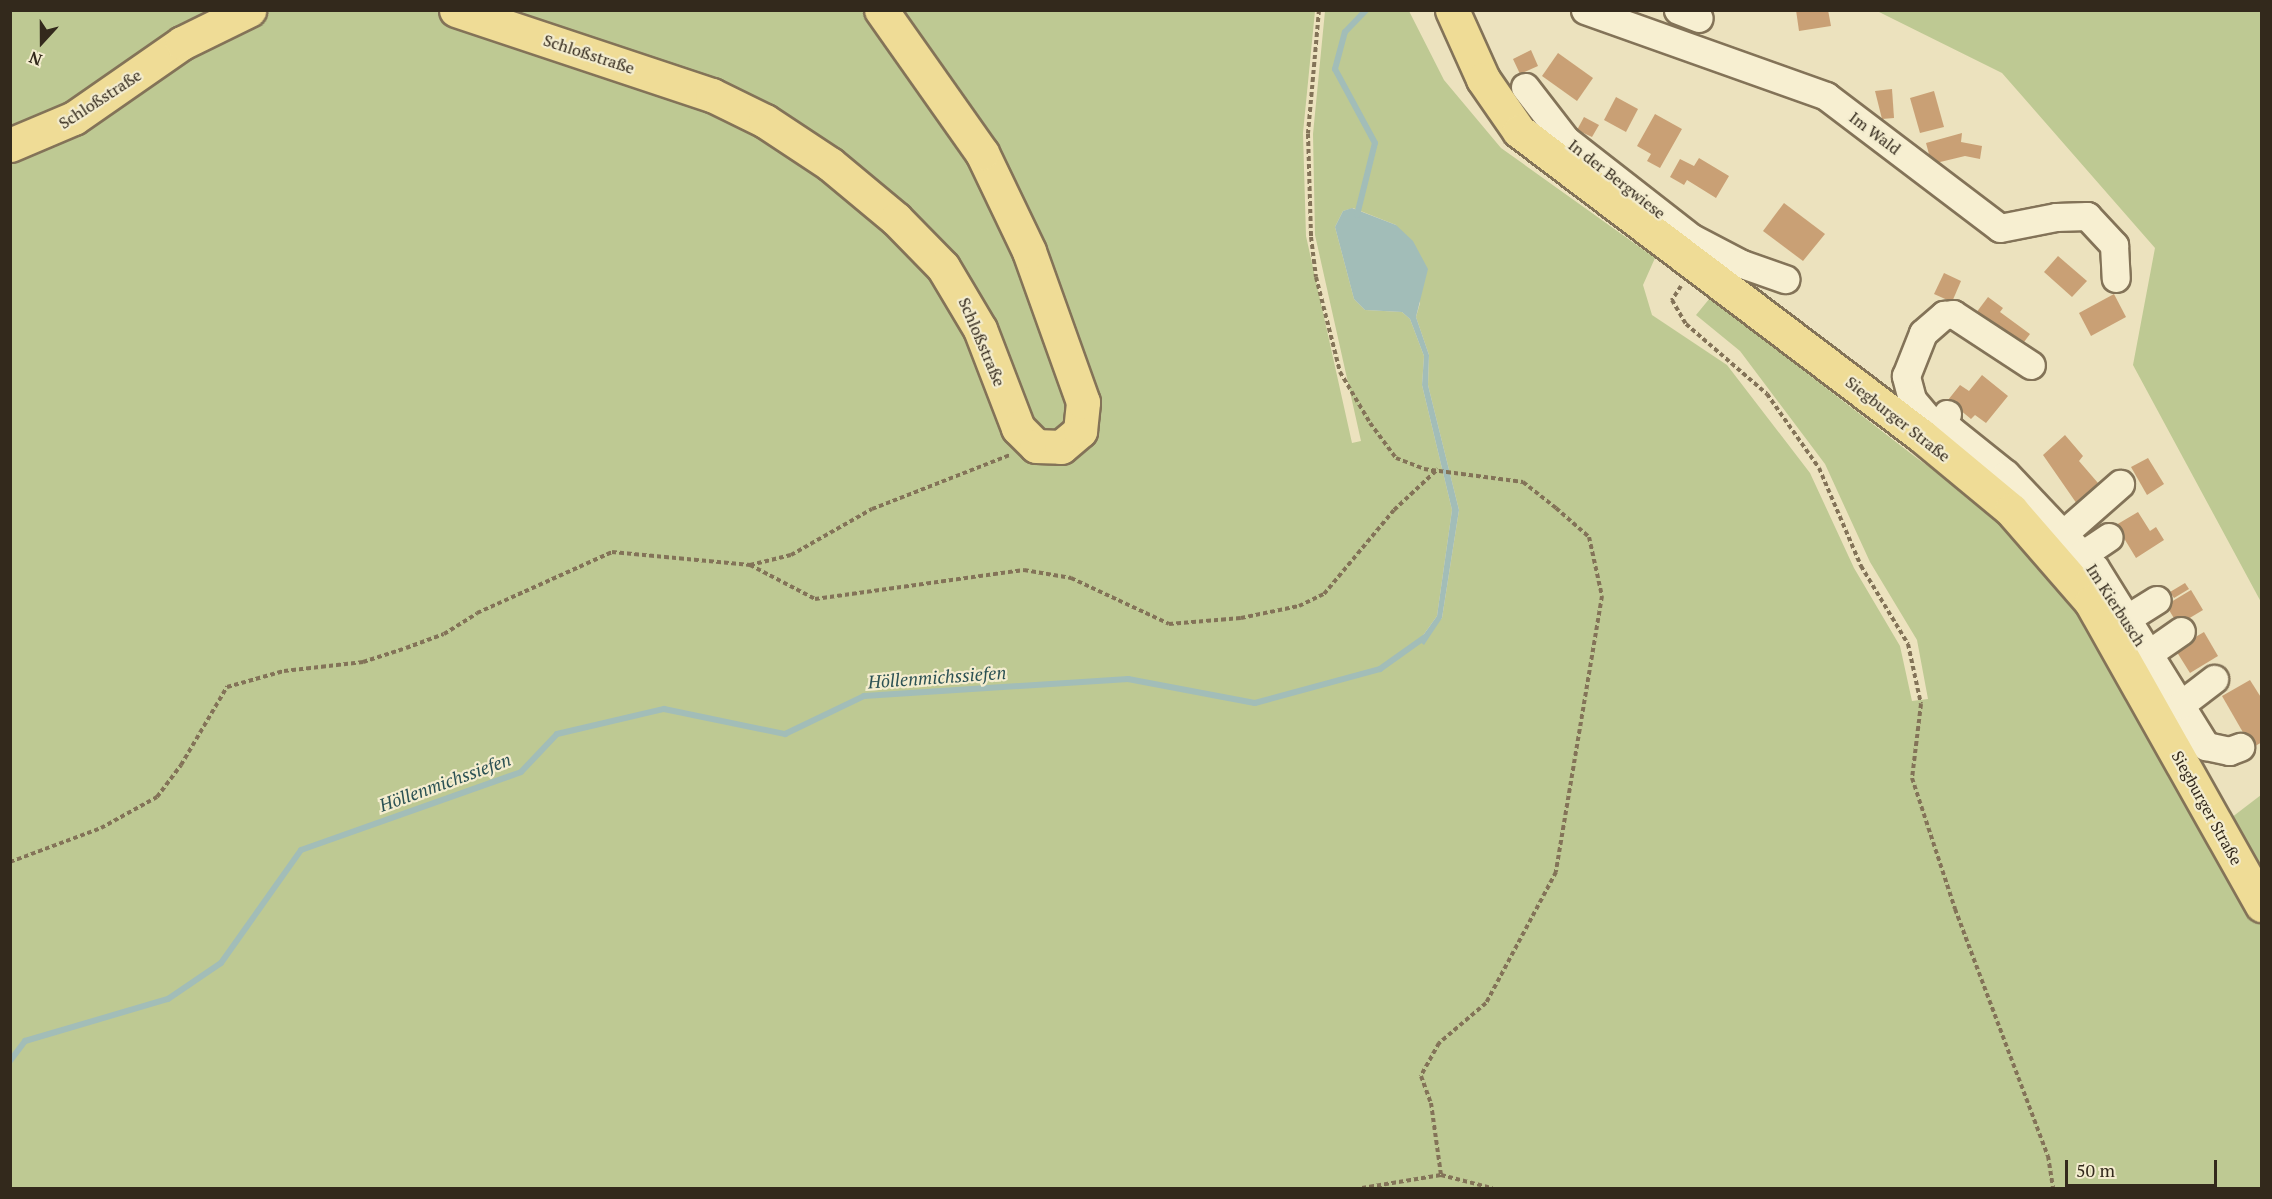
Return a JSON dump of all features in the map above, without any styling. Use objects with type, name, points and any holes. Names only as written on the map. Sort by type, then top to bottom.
[{"type":"main road","name":"Schloßstraße","points":[[10,145],[74,118],[182,44],[249,10]]},
{"type":"main road","name":"Schloßstraße","points":[[456,10],[712,95],[774,126],[830,164],[916,237],[953,279],[980,329],[1018,428],[1036,446]]},
{"type":"main road","points":[[881,10],[949,102],[1002,188],[1029,250],[1071,367],[1083,402],[1080,431],[1061,447],[1036,446]]},
{"type":"main road","name":"Siegburger Straße","points":[[1452,10],[1483,79],[1519,131],[1693,251],[1936,425],[2091,602],[2262,904]]},
{"type":"street","name":"Im Wald","points":[[1585,10],[1826,96],[2000,228],[2056,217],[2087,216],[2114,245],[2116,278]]},
{"type":"street","name":"In der Bergwiese","points":[[1525,87],[1566,140],[1693,251],[1742,264],[1785,279]]},
{"type":"street","points":[[1936,425],[1912,399],[1906,376],[1923,333],[1944,315],[1953,314],[2031,365]]},
{"type":"street","name":"Im Kierbusch","points":[[1936,425],[1951,430],[2006,474],[2095,568],[2206,746],[2229,751],[2240,747]]},
{"type":"street","points":[[2063,534],[2120,484]]},
{"type":"street","points":[[2082,555],[2109,537]]},
{"type":"street","points":[[2126,619],[2156,600]]},
{"type":"street","points":[[2148,654],[2181,631]]},
{"type":"street","points":[[2180,705],[2214,680]]},
{"type":"path","points":[[1319,10],[1308,134],[1311,237],[1316,277],[1340,372],[1370,423],[1396,458],[1412,466],[1522,482],[1589,537],[1602,596],[1556,873],[1486,1003],[1439,1042],[1422,1076],[1431,1103],[1441,1175]]},
{"type":"path","points":[[1693,251],[1672,300],[1686,324],[1767,394],[1819,468],[1861,566],[1908,644],[1921,704],[1912,778],[1955,909],[2048,1156],[2053,1188]]},
{"type":"path","points":[[750,565],[790,555],[872,509],[1036,446]]},
{"type":"path","points":[[10,862],[101,828],[157,797],[181,765],[226,687],[284,671],[363,662],[406,648],[444,634],[477,613],[612,552],[681,555],[750,565],[815,599],[1024,570],[1071,578],[1169,624],[1241,618],[1299,606],[1324,594],[1394,510],[1438,469]]},
{"type":"path","points":[[1362,1188],[1441,1175],[1492,1188]]},
{"type":"green space","points":[[10,11],[1315,11],[1303,133],[1306,236],[1352,443],[1361,441],[1315,235],[1313,134],[1325,11],[1409,11],[1444,80],[1501,148],[1655,258],[1643,285],[1652,315],[1727,365],[1810,473],[1854,568],[1900,646],[1912,701],[1928,699],[1917,640],[1870,562],[1825,464],[1740,351],[1696,315],[1710,298],[1918,459],[2091,581],[2261,912],[2261,1188],[11,1188]],"holes":[[[1353,208],[1396,225],[1420,303],[1416,317],[1429,355],[1428,385],[1459,510],[1442,618],[1419,641],[1437,616],[1452,510],[1422,385],[1424,356],[1410,319],[1402,312],[1365,310],[1354,299],[1335,227],[1343,211]]]},
{"type":"green space","points":[[1877,11],[2261,11],[2261,602],[2133,365],[2155,248],[2002,73]]},
{"type":"green space","points":[[2261,795],[2261,904],[2223,824]]},
{"type":"water","points":[[1352,208],[1396,225],[1413,241],[1428,269],[1416,317],[1429,355],[1428,385],[1459,510],[1442,618],[1424,645],[1419,641],[1437,616],[1452,510],[1422,385],[1424,356],[1410,319],[1402,312],[1365,310],[1354,299],[1335,227],[1343,211]]},
{"type":"building","points":[[1796,10],[1828,10],[1831,26],[1799,31]]},
{"type":"building","points":[[1531,50],[1538,66],[1520,74],[1513,59]]},
{"type":"building","points":[[1558,53],[1593,78],[1577,101],[1542,76]]},
{"type":"building","points":[[1892,89],[1894,118],[1882,119],[1875,91]]},
{"type":"building","points":[[1934,91],[1944,127],[1920,133],[1910,98]]},
{"type":"building","points":[[1616,97],[1638,109],[1626,132],[1604,120]]},
{"type":"building","points":[[1655,114],[1682,129],[1660,168],[1647,161],[1651,154],[1637,146]]},
{"type":"building","points":[[1584,117],[1599,125],[1592,137],[1577,130]]},
{"type":"building","points":[[1962,133],[1961,142],[1982,146],[1980,159],[1965,156],[1936,163],[1930,158],[1926,143]]},
{"type":"building","points":[[1699,158],[1729,176],[1716,198],[1687,180],[1684,185],[1670,177],[1680,159],[1694,166]]},
{"type":"building","points":[[1784,203],[1825,234],[1803,261],[1763,231]]},
{"type":"building","points":[[2058,256],[2087,281],[2072,297],[2044,272]]},
{"type":"building","points":[[1944,273],[1961,281],[1952,302],[1934,294]]},
{"type":"building","points":[[2114,294],[2126,317],[2091,336],[2079,313]]},
{"type":"building","points":[[1988,297],[2003,308],[2000,312],[2030,334],[2018,350],[1973,317]]},
{"type":"building","points":[[1982,375],[2008,396],[1986,423],[1975,415],[1971,419],[1948,400],[1960,385],[1969,391]]},
{"type":"building","points":[[2065,435],[2083,456],[2079,461],[2098,483],[2077,504],[2043,455]]},
{"type":"building","points":[[2148,458],[2164,484],[2147,495],[2131,467]]},
{"type":"building","points":[[2138,512],[2150,531],[2156,527],[2164,540],[2136,558],[2116,525]]},
{"type":"building","points":[[2185,583],[2189,589],[2174,598],[2170,592]]},
{"type":"building","points":[[2191,590],[2203,610],[2178,625],[2166,605]]},
{"type":"building","points":[[2204,632],[2218,656],[2190,673],[2175,649]]},
{"type":"building","points":[[2250,680],[2262,699],[2262,742],[2252,748],[2222,696]]},
{"type":"waterway","name":"Höllenmichssiefen","points":[[1357,215],[1375,143],[1335,69],[1345,32],[1366,10]]},
{"type":"waterway","name":"Höllenmichssiefen","points":[[10,1061],[25,1041],[168,999],[221,963],[301,850],[521,772],[557,734],[664,709],[785,734],[864,696],[1128,679],[1255,703],[1380,669],[1425,637]]}]
